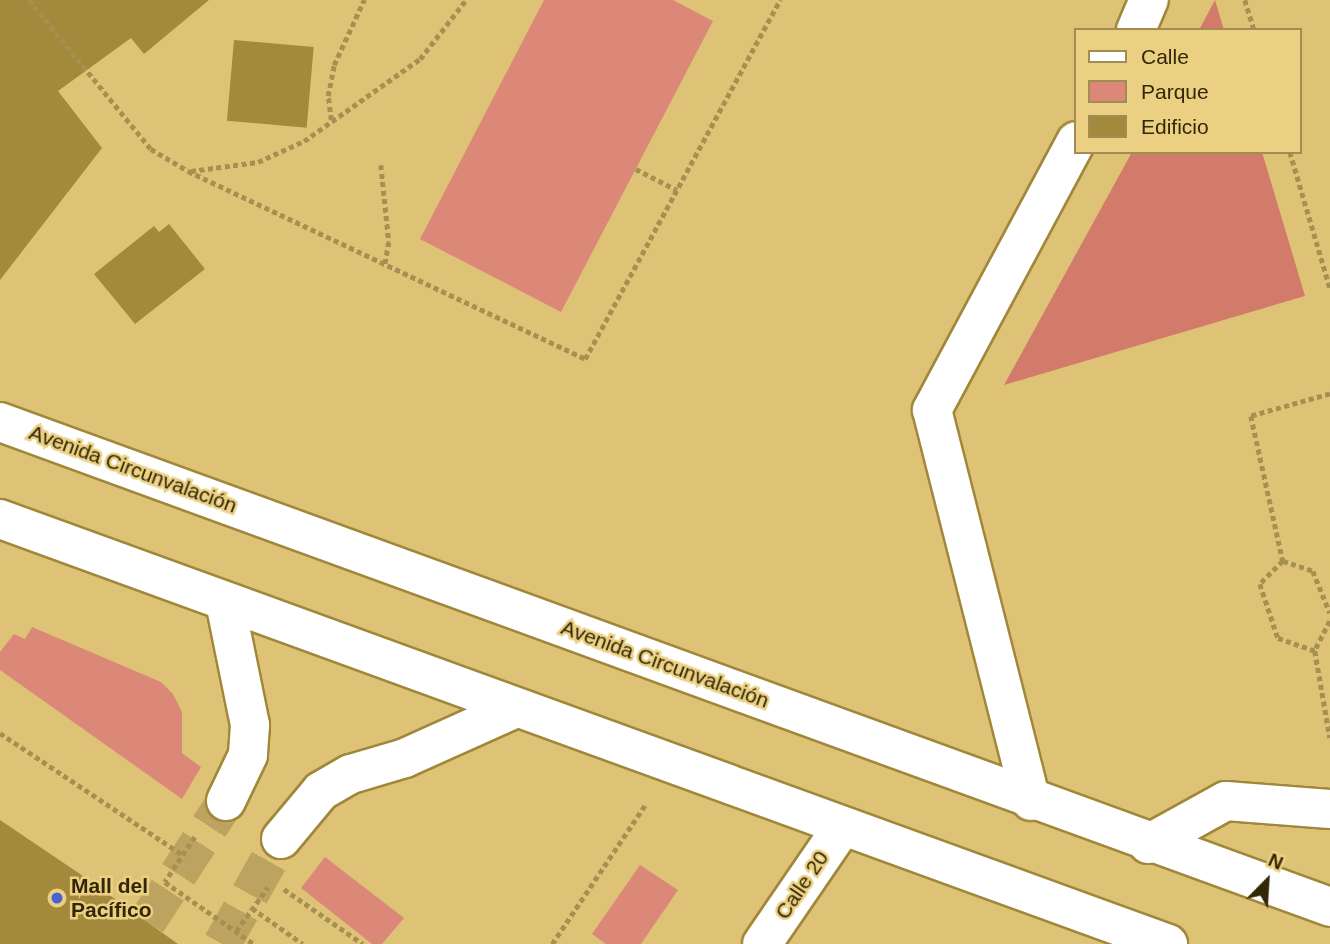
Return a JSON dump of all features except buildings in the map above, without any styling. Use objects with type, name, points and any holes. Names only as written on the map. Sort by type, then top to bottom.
[{"type":"main road","points":[[1137,28],[1149,0]]},
{"type":"main road","points":[[1031,801],[932,410],[1074,145]]},
{"type":"main road","name":"Avenida Circunvalación","points":[[0,422],[1148,844],[1330,907]]},
{"type":"main road","points":[[0,519],[1168,944]]},
{"type":"main road","points":[[225,602],[250,725],[248,755],[226,801]]},
{"type":"main road","points":[[281,839],[321,792],[351,774],[405,758],[516,708]]},
{"type":"main road","points":[[1148,844],[1226,801],[1330,809]]},
{"type":"main road","name":"Calle 20","points":[[762,944],[842,827]]},
{"type":"path","points":[[29,0],[120,116],[151,149],[188,171],[585,359],[780,0]]},
{"type":"path","points":[[331,120],[328,96],[334,65],[364,0]]},
{"type":"path","points":[[188,171],[258,162],[304,141],[420,59],[466,0]]},
{"type":"path","points":[[1245,0],[1253,28]]},
{"type":"path","points":[[1291,154],[1330,288]]},
{"type":"path","points":[[381,165],[389,242],[385,264]]},
{"type":"path","points":[[636,169],[677,190]]},
{"type":"path","points":[[1283,561],[1251,416],[1330,394]]},
{"type":"path","points":[[1283,561],[1313,570],[1330,613]]},
{"type":"path","points":[[1283,561],[1261,584],[1278,638],[1315,651]]},
{"type":"path","points":[[1330,621],[1315,651],[1330,738]]},
{"type":"path","points":[[0,733],[183,856]]},
{"type":"path","points":[[552,944],[652,794]]},
{"type":"path","points":[[199,830],[165,882],[254,944]]},
{"type":"path","points":[[236,931],[272,881],[363,944]]},
{"type":"path","points":[[252,908],[303,944]]},
{"type":"green space","points":[[544,0],[673,0],[713,21],[561,312],[420,239]]},
{"type":"green space","points":[[32,627],[161,682],[173,694],[182,712],[182,753],[201,767],[182,799],[0,670],[0,652],[14,634],[25,639]]},
{"type":"green space","points":[[325,857],[404,918],[382,944],[372,944],[301,888]]},
{"type":"green space","points":[[640,865],[678,890],[641,944],[606,944],[592,934]]},
{"type":"shaded area","points":[[1215,0],[1223,28],[1200,28]]},
{"type":"shaded area","points":[[1131,154],[1263,154],[1305,296],[1004,385]]},
{"type":"tunnel","points":[[147,922],[226,801]]},
{"type":"tunnel","points":[[222,944],[281,839]]},
{"type":"place","name":"Mall del Pacífico","points":[[57,898]]}]
